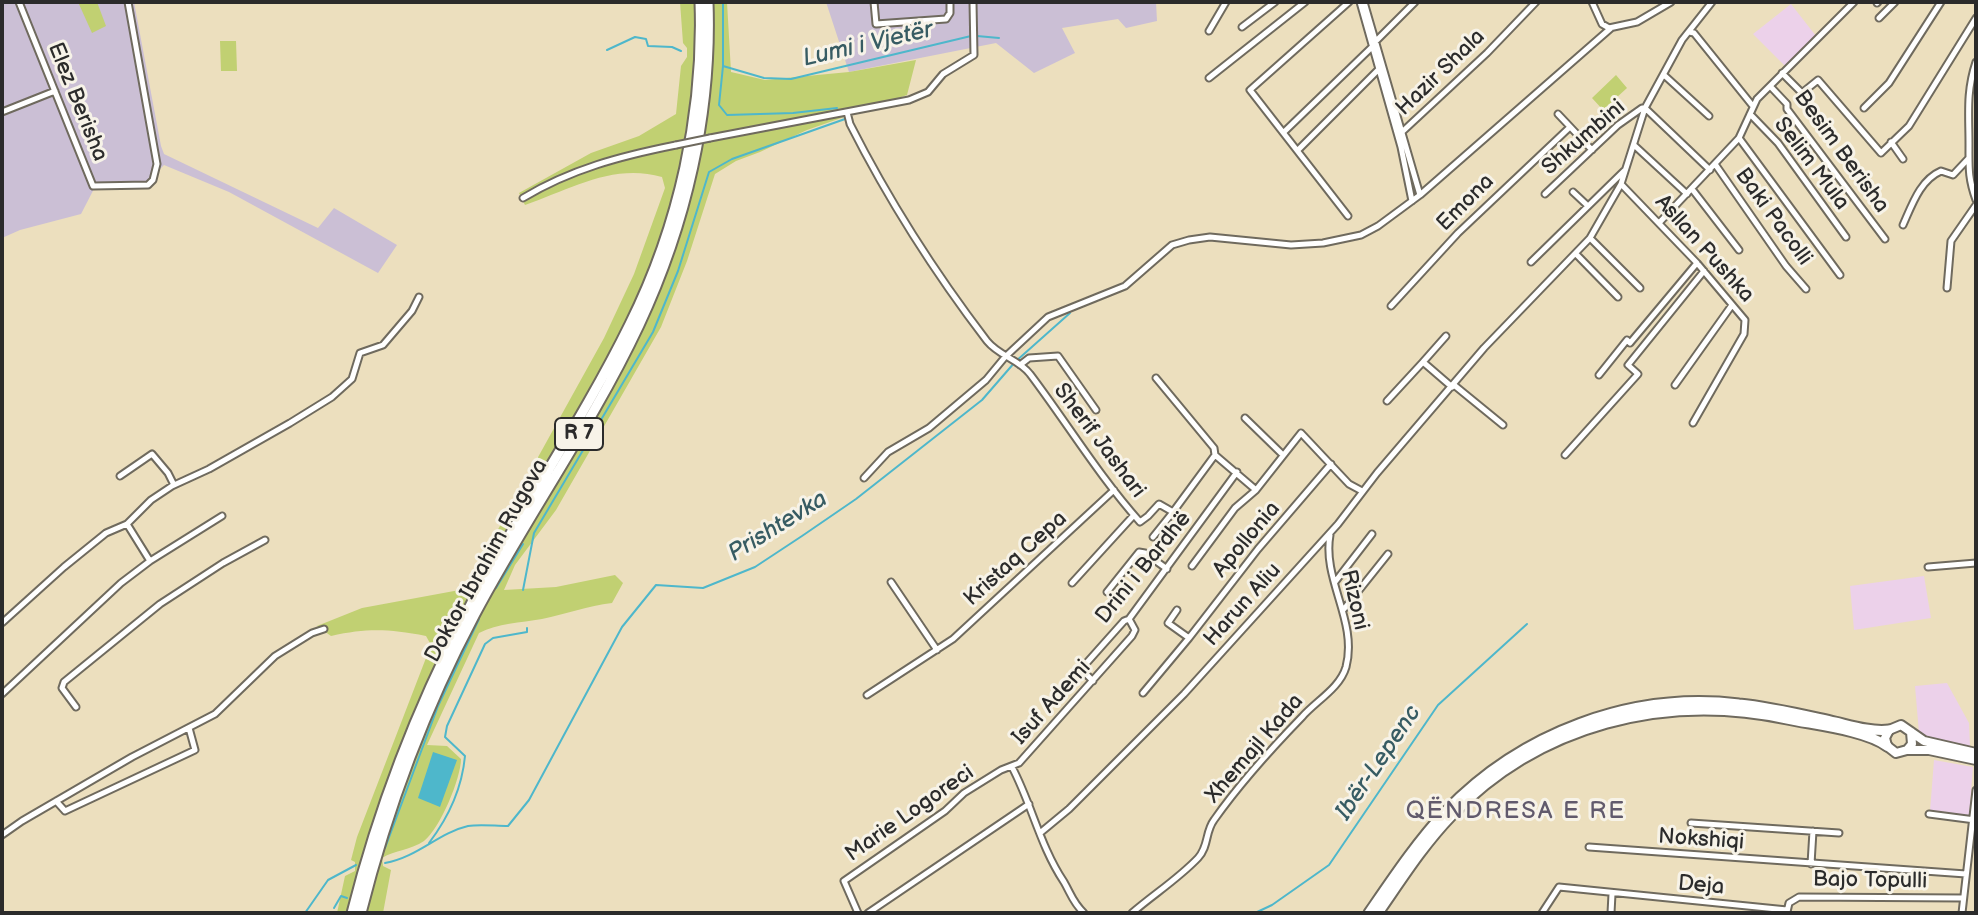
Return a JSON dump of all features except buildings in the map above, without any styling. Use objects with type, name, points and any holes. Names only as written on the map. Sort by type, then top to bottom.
[{"type":"highway","name":"Doktor Ibrahim Rugova","points":[[352,913],[390,788],[439,667],[502,547],[618,349],[655,268],[673,212],[688,147],[699,60],[700,2]]},
{"type":"highway","name":"Doktor Ibrahim Rugova","points":[[361,913],[402,780],[447,671],[490,585],[625,352],[670,250],[701,124],[707,62],[708,2]]},
{"type":"highway","points":[[1369,913],[1425,835],[1465,793],[1531,746],[1590,720],[1660,704],[1716,702],[1750,705],[1889,730]]},
{"type":"highway","points":[[1378,913],[1423,850],[1470,797],[1534,752],[1563,737],[1607,722],[1675,710],[1731,710],[1849,732],[1887,746]]},
{"type":"main road","points":[[1976,753],[1924,741],[1901,725],[1889,730],[1885,738],[1887,746],[1896,753],[1929,750],[1976,760]]},
{"type":"main road","points":[[1907,750],[1912,744],[1911,732]]},
{"type":"street","name":"Elez Berisha","points":[[19,2],[93,186],[148,185],[153,180],[157,164],[128,2]]},
{"type":"street","points":[[874,2],[876,24],[946,19],[950,13],[950,2]]},
{"type":"street","points":[[523,198],[586,167],[620,157],[923,95],[943,74],[972,58],[975,49],[973,2]]},
{"type":"street","points":[[1209,31],[1226,2]]},
{"type":"street","points":[[1242,27],[1275,2]]},
{"type":"street","points":[[1209,78],[1305,2]]},
{"type":"street","points":[[1348,216],[1250,90],[1349,2]]},
{"type":"street","points":[[1284,132],[1415,2]]},
{"type":"street","name":"Hazir Shala","points":[[1402,133],[1536,2]]},
{"type":"street","points":[[1592,2],[1602,24],[1611,28]]},
{"type":"street","points":[[864,478],[888,452],[929,428],[986,380],[1013,362],[1048,317],[1125,286],[1172,245],[1189,240],[1210,237],[1299,245],[1352,238],[1378,226],[1420,195],[1611,28],[1637,22],[1671,2]]},
{"type":"street","name":"Harun Aliu","points":[[1040,833],[1069,809],[1173,706],[1331,532],[1484,348],[1590,238],[1628,168],[1645,108],[1688,32],[1712,2]]},
{"type":"street","points":[[1659,223],[1739,138],[1752,106],[1854,2]]},
{"type":"street","points":[[1879,18],[1895,2]]},
{"type":"street","points":[[1864,108],[1889,83],[1941,2]]},
{"type":"street","points":[[1363,3],[1373,45],[1402,133],[1412,201]]},
{"type":"street","points":[[1782,73],[1802,93],[1818,80],[1881,153],[1909,126],[1976,18]]},
{"type":"street","points":[[1688,32],[1694,33],[1752,106]]},
{"type":"street","points":[[1947,288],[1951,241],[1976,203],[1968,179],[1967,103],[1976,62]]},
{"type":"street","points":[[1298,150],[1381,68]]},
{"type":"street","points":[[1381,68],[1420,195]]},
{"type":"street","points":[[1664,75],[1709,116]]},
{"type":"street","name":"Besim Berisha","points":[[1770,86],[1787,104],[1787,109],[1885,239]]},
{"type":"street","points":[[2,112],[55,91]]},
{"type":"street","name":"Shkumbini","points":[[1545,194],[1618,125],[1645,108]]},
{"type":"street","name":"Baki Pacolli","points":[[1645,108],[1712,167],[1806,289]]},
{"type":"street","name":"Sherif Jashari","points":[[847,112],[850,124],[895,210],[978,329],[990,345],[1028,371],[1140,522],[1159,504],[1173,512],[1215,455]]},
{"type":"street","name":"Selim Mula","points":[[1749,113],[1778,143],[1846,237]]},
{"type":"street","points":[[1558,114],[1592,150]]},
{"type":"street","name":"Emona","points":[[1391,306],[1458,233],[1570,127]]},
{"type":"street","points":[[1739,138],[1840,275]]},
{"type":"street","points":[[1969,150],[1976,139]]},
{"type":"street","points":[[1891,142],[1903,159]]},
{"type":"street","points":[[1635,146],[1690,192],[1739,250]]},
{"type":"street","points":[[1903,225],[1917,196],[1931,177],[1943,171],[1953,175],[1968,159]]},
{"type":"street","points":[[1531,262],[1628,168]]},
{"type":"street","name":"Asllan Pushka","points":[[1621,184],[1697,263],[1745,320],[1746,330],[1693,423]]},
{"type":"street","points":[[1573,192],[1588,206]]},
{"type":"street","points":[[1590,238],[1640,288]]},
{"type":"street","points":[[1576,254],[1618,297]]},
{"type":"street","points":[[1599,375],[1697,263]]},
{"type":"street","points":[[1565,455],[1638,374],[1628,365],[1704,271]]},
{"type":"street","points":[[2,623],[106,533],[127,524],[151,500],[332,397],[352,379],[360,353],[383,345],[412,311],[419,297]]},
{"type":"street","points":[[1675,385],[1732,305]]},
{"type":"street","points":[[1387,401],[1446,336]]},
{"type":"street","points":[[1013,362],[1058,356],[1096,410]]},
{"type":"street","points":[[1423,362],[1503,425]]},
{"type":"street","points":[[1156,378],[1214,448],[1215,455],[1256,490]]},
{"type":"street","points":[[1245,418],[1283,455]]},
{"type":"street","points":[[1192,566],[1235,508],[1256,490],[1295,438],[1303,433],[1349,484],[1362,491]]},
{"type":"street","points":[[120,476],[152,454],[174,485]]},
{"type":"street","name":"Apollonia","points":[[1143,693],[1273,530],[1331,464]]},
{"type":"street","name":"Drini i Bardhë","points":[[1093,681],[1083,667],[1129,619],[1237,472]]},
{"type":"street","name":"Kristaq Cepa","points":[[867,695],[937,650],[1000,597],[1114,490]]},
{"type":"street","points":[[1153,537],[1173,512]]},
{"type":"street","points":[[1072,583],[1134,515]]},
{"type":"street","points":[[2,694],[121,583],[222,516]]},
{"type":"street","points":[[127,524],[150,561]]},
{"type":"street","name":"Rizoni","points":[[1331,532],[1329,560],[1343,609],[1348,654],[1343,675]]},
{"type":"street","points":[[1335,582],[1372,534]]},
{"type":"street","points":[[76,707],[64,694],[64,682],[160,604],[265,540]]},
{"type":"street","points":[[1107,592],[1139,552],[1167,569]]},
{"type":"street","points":[[1343,609],[1388,554]]},
{"type":"street","points":[[1928,567],[1976,563]]},
{"type":"street","points":[[891,582],[937,650]]},
{"type":"street","points":[[1177,610],[1168,623],[1189,638]]},
{"type":"street","name":"Isuf Ademi","points":[[1012,767],[1134,633],[1129,619]]},
{"type":"street","points":[[2,835],[132,757],[215,714],[275,656],[324,629]]},
{"type":"street","name":"Xhemajl Kada","points":[[1132,913],[1177,879],[1203,852],[1209,827],[1221,810],[1300,718],[1343,675]]},
{"type":"street","points":[[56,801],[65,811],[195,750],[189,728]]},
{"type":"street","points":[[1012,767],[1056,874],[1072,901],[1084,913]]},
{"type":"street","name":"Marie Logoreci","points":[[858,913],[843,883],[846,879],[945,811],[964,793],[1005,768],[1012,767]]},
{"type":"street","points":[[1962,913],[1976,790]]},
{"type":"street","points":[[868,913],[1029,804]]},
{"type":"street","points":[[1929,814],[1975,820]]},
{"type":"street","name":"Nokshiqi","points":[[1691,823],[1839,833]]},
{"type":"street","points":[[1811,864],[1813,831]]},
{"type":"street","name":"Nokshiqi","points":[[1589,847],[1966,874]]},
{"type":"street","name":"Deja","points":[[1542,913],[1559,887],[1787,911]]},
{"type":"street","points":[[1611,913],[1613,894]]},
{"type":"street","name":"Bajo Topulli","points":[[1787,911],[1791,901],[1799,897],[1963,898]]},
{"type":"shaded area","points":[[2,2],[134,2],[164,154],[318,228],[334,208],[397,245],[378,273],[229,192],[164,165],[142,183],[97,183],[81,214],[20,230],[2,238]]},
{"type":"shaded area","points":[[826,2],[1156,2],[1157,21],[1126,28],[1118,19],[1062,28],[1075,53],[1034,73],[996,43],[849,72]]},
{"type":"shaded area","points":[[1791,4],[1816,36],[1786,67],[1753,34]]},
{"type":"shaded area","points":[[1924,576],[1931,618],[1854,630],[1850,586]]},
{"type":"shaded area","points":[[1947,683],[1969,723],[1970,747],[1928,738],[1919,733],[1915,686]]},
{"type":"shaded area","points":[[1934,760],[1973,767],[1969,817],[1930,811]]},
{"type":"green space","points":[[78,2],[97,2],[106,26],[92,33]]},
{"type":"green space","points":[[680,2],[727,2],[731,72],[765,80],[849,72],[916,60],[907,95],[807,130],[736,161],[715,174],[687,261],[661,327],[556,510],[515,565],[504,590],[556,587],[615,575],[623,583],[612,603],[501,625],[479,633],[427,745],[447,746],[461,759],[443,815],[424,841],[382,858],[383,866],[391,870],[383,913],[337,913],[345,876],[355,871],[355,862],[351,860],[357,837],[431,645],[426,636],[367,631],[331,636],[317,626],[362,608],[465,589],[604,338],[634,274],[665,188],[662,177],[626,173],[592,180],[525,205],[519,193],[591,153],[639,136],[676,114],[681,66],[687,57]]},
{"type":"green space","points":[[220,41],[236,41],[237,71],[221,71]]},
{"type":"green space","points":[[1616,75],[1627,88],[1603,110],[1592,98]]},
{"type":"water","points":[[433,752],[457,760],[440,807],[418,798]]},
{"type":"waterway","points":[[723,2],[723,66],[719,105],[727,115],[837,108]]},
{"type":"waterway","name":"Lumi i Vjetër","points":[[723,66],[764,78],[791,79],[971,36]]},
{"type":"waterway","name":"Lumi i Vjetër","points":[[977,36],[999,38]]},
{"type":"waterway","name":"Lumi i Vjetër","points":[[607,50],[635,37],[646,39],[648,46],[672,47],[681,51]]},
{"type":"waterway","points":[[523,590],[534,533],[653,332],[678,271],[709,172],[732,159],[845,119]]},
{"type":"waterway","name":"Prishtevka","points":[[385,863],[408,856],[457,829],[483,825],[508,826],[529,800],[622,627],[656,585],[703,588],[755,567],[856,499],[982,400],[1015,362],[1070,313]]},
{"type":"waterway","points":[[496,588],[523,544]]},
{"type":"waterway","points":[[385,848],[438,706],[479,619]]},
{"type":"waterway","name":"Ibër-Lepenc","points":[[1255,913],[1272,905],[1329,865],[1438,705],[1527,624]]},
{"type":"waterway","points":[[429,843],[453,802],[465,756],[445,737],[447,726],[485,644],[493,638],[527,632],[527,628]]},
{"type":"waterway","name":"Prishtevka","points":[[305,913],[328,880],[356,865]]},
{"type":"waterway","points":[[334,908],[341,896],[347,898]]},
{"type":"district","name":"QËNDRESA E RE","points":[[1516,812]]}]
